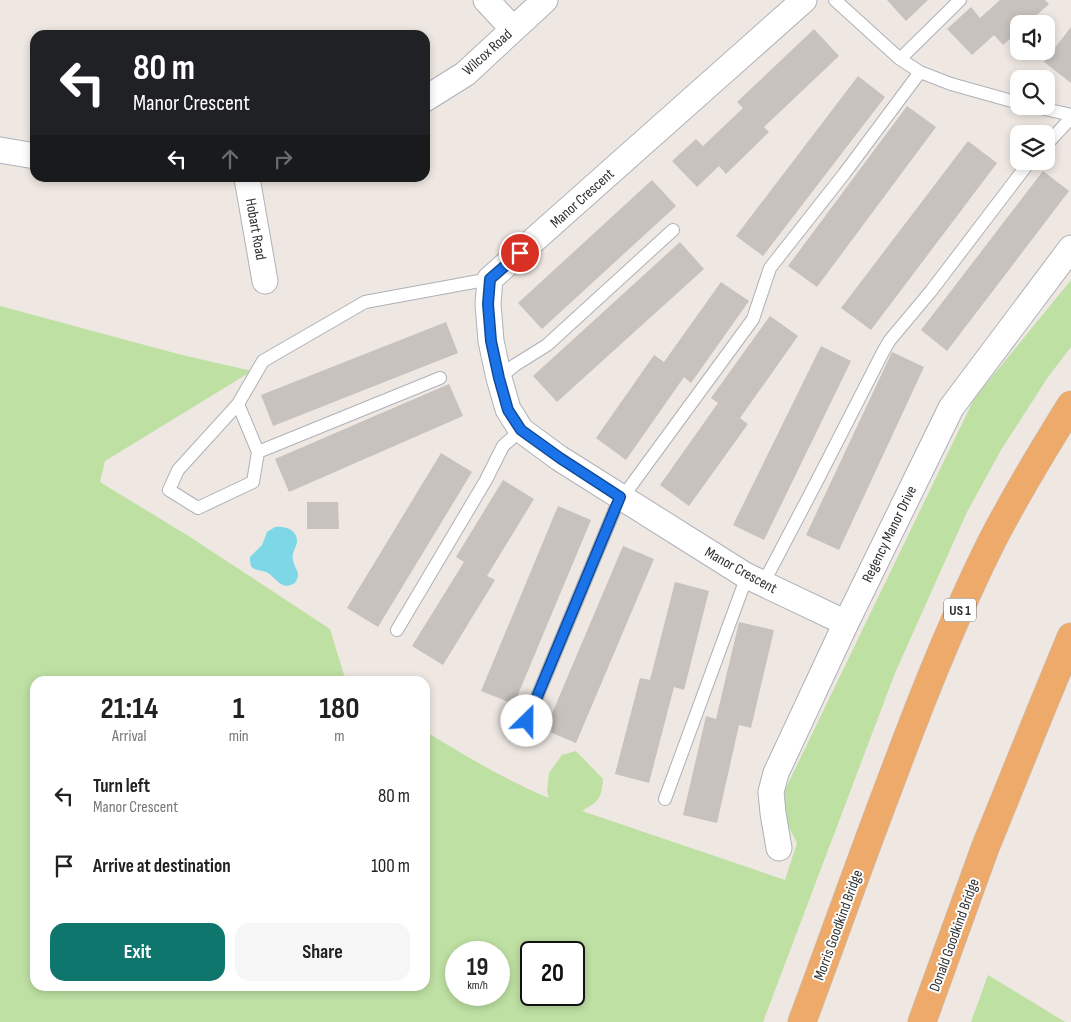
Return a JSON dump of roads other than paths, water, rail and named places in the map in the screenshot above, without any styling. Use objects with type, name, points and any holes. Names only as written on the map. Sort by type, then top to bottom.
[{"type":"highway","name":"Morris Goodkind Bridge","points":[[802,1022],[908,734],[947,639],[987,551],[1043,450],[1071,406]]},
{"type":"highway","name":"Donald Goodkind Bridge","points":[[922,1022],[985,848],[1071,637]]},
{"type":"street","points":[[486,0],[513,29]]},
{"type":"street","name":"Wilcox Road","points":[[430,96],[465,74],[545,0]]},
{"type":"street","name":"Manor Crescent","points":[[804,0],[490,279],[488,304],[491,341],[499,378],[508,410],[521,430],[621,498],[755,580],[846,623]]},
{"type":"street","points":[[0,150],[30,155]]},
{"type":"street","name":"Hobart Road","points":[[248,182],[265,281]]},
{"type":"street","name":"Regency Manor Drive","points":[[779,848],[771,792],[776,773],[846,623],[951,408],[1071,248]]},
{"type":"lane","points":[[835,0],[900,58],[920,72],[951,84],[1010,100]]},
{"type":"lane","points":[[900,58],[960,0]]},
{"type":"lane","points":[[527,721],[621,498],[753,319],[770,268],[844,174],[920,72]]},
{"type":"lane","points":[[1055,112],[1071,116],[1055,135]]},
{"type":"lane","points":[[665,799],[755,580],[804,506],[884,350],[1023,170]]},
{"type":"lane","points":[[499,378],[515,365],[547,345],[673,230]]},
{"type":"lane","points":[[238,404],[258,452],[253,482],[198,508],[169,490],[178,470],[238,404],[263,361],[365,302],[490,279]]},
{"type":"lane","points":[[258,452],[440,378]]},
{"type":"lane","points":[[397,630],[486,480],[503,446],[521,430]]},
{"type":"water","points":[[275,527],[289,529],[296,537],[297,543],[293,557],[298,576],[295,583],[289,586],[284,586],[268,573],[254,569],[251,565],[250,557],[262,545],[267,532]]}]
